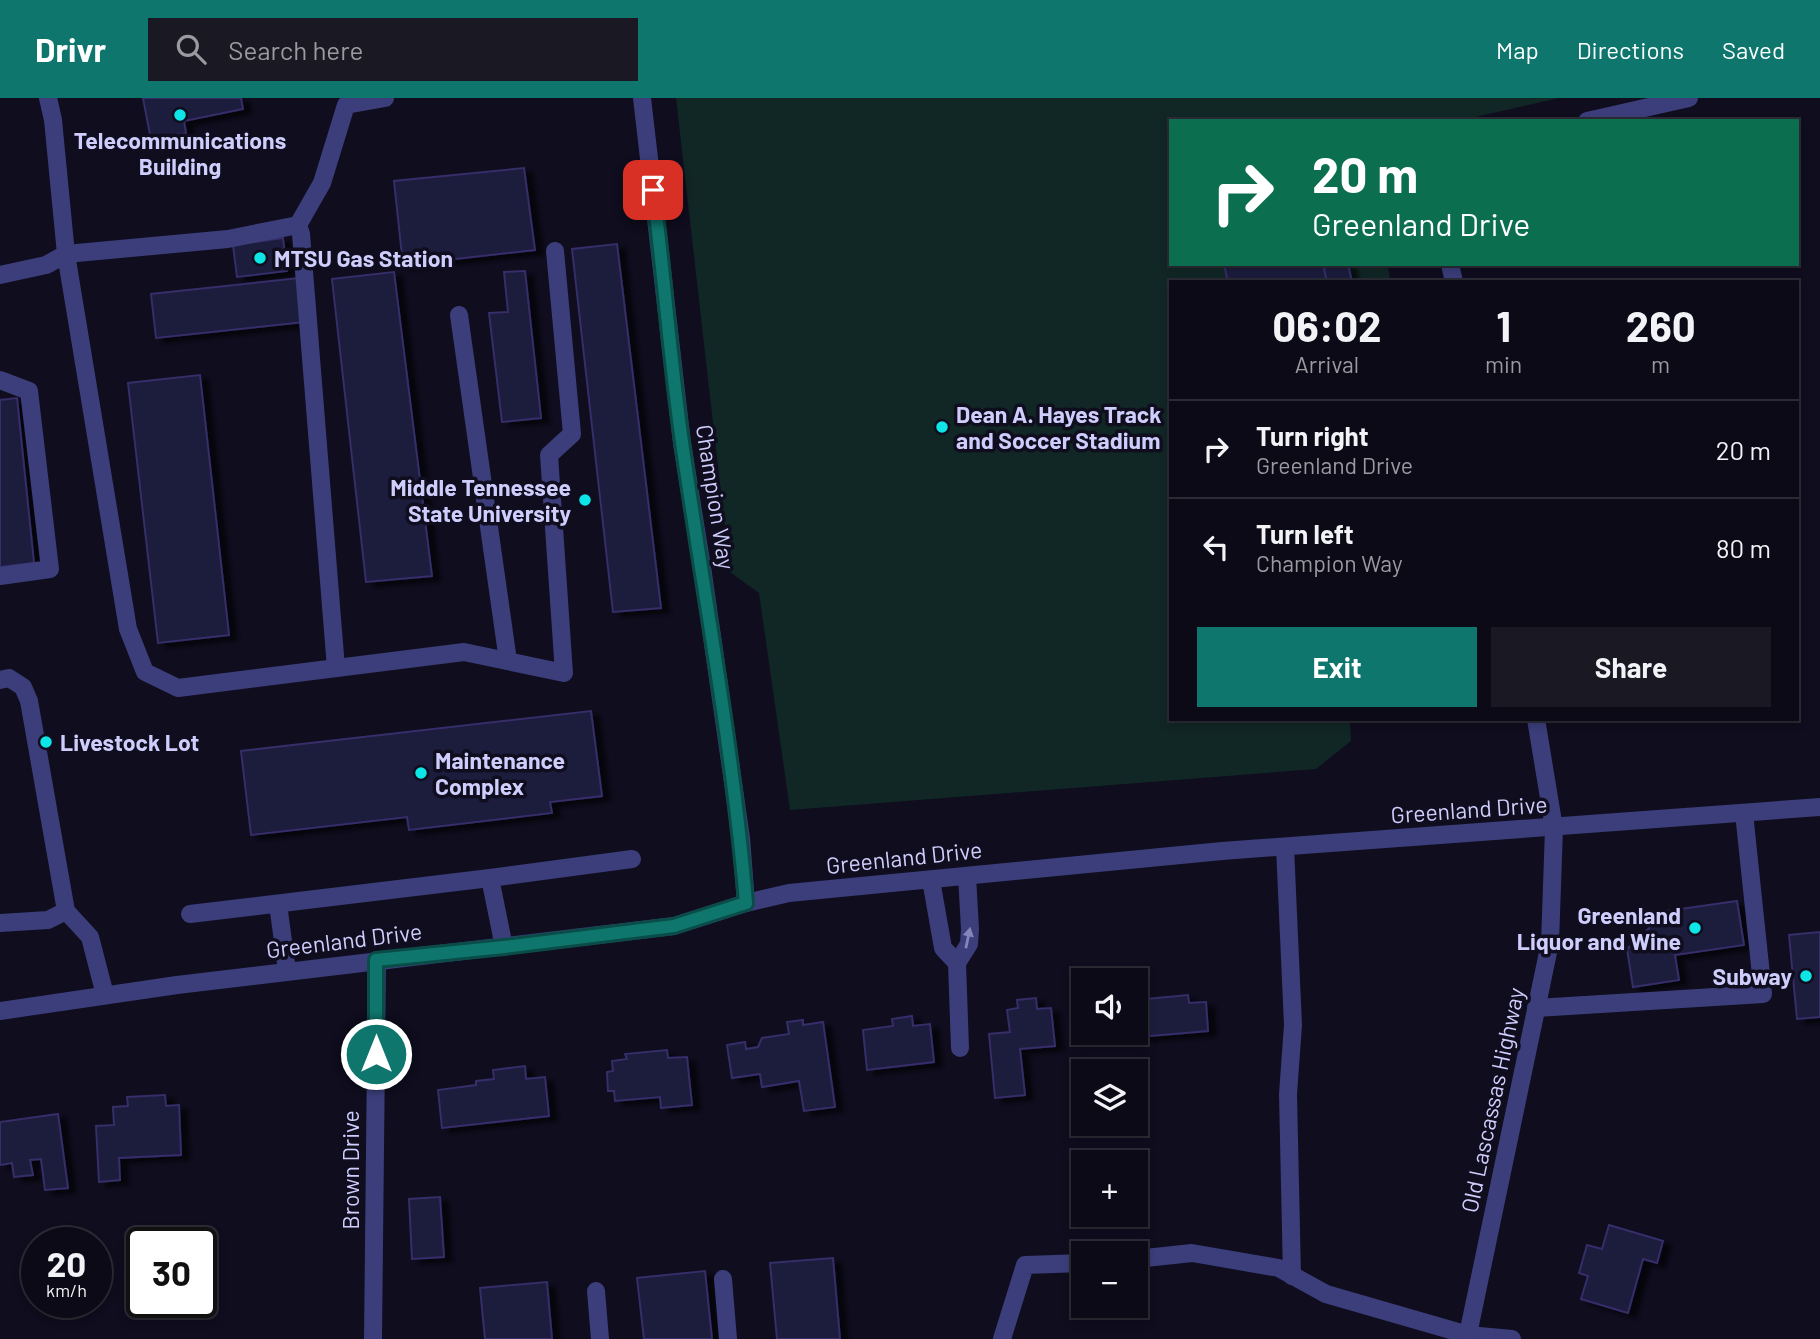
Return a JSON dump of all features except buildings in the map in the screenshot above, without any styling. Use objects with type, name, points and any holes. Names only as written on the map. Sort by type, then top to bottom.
[{"type":"street","points":[[48,98],[66,254],[128,629],[145,672],[178,688],[464,652],[564,673],[549,455],[572,434],[555,251]]},
{"type":"street","points":[[337,668],[298,225],[322,184],[346,105],[385,98]]},
{"type":"street","name":"Champion Way","points":[[642,98],[679,418],[741,838],[746,903]]},
{"type":"street","points":[[1596,119],[1689,98]]},
{"type":"street","points":[[0,275],[46,265],[66,254],[228,239],[298,225]]},
{"type":"street","points":[[459,315],[508,662]]},
{"type":"street","points":[[0,380],[29,391],[50,569],[0,576]]},
{"type":"street","points":[[0,680],[9,678],[23,687],[29,701],[66,911],[90,937],[105,995]]},
{"type":"street","name":"Old Lascassas Highway","points":[[1468,1337],[1550,943],[1554,828],[1536,721]]},
{"type":"street","name":"Greenland Drive","points":[[0,1011],[287,971],[674,926],[746,903],[789,893],[1222,851],[1820,807]]},
{"type":"street","points":[[1536,1008],[1763,994],[1744,813]]},
{"type":"street","points":[[1285,847],[1293,1024],[1288,1094],[1292,1276]]},
{"type":"street","points":[[190,914],[632,859]]},
{"type":"street","points":[[960,1048],[957,962],[969,944],[971,929],[967,876]]},
{"type":"street","points":[[490,878],[504,947]]},
{"type":"street","points":[[931,880],[943,948],[957,962]]},
{"type":"street","points":[[278,904],[287,971]]},
{"type":"street","points":[[0,923],[48,920],[66,911]]},
{"type":"street","name":"Brown Drive","points":[[373,1339],[376,960]]},
{"type":"street","points":[[1148,1258],[1192,1253],[1279,1268],[1326,1294],[1468,1337],[1512,1339]]},
{"type":"street","points":[[1002,1339],[1025,1265],[1071,1263]]},
{"type":"street","points":[[723,1279],[728,1339]]},
{"type":"street","points":[[596,1291],[600,1339]]},
{"type":"green space","name":"Dean A. Hayes Track and Soccer Stadium","points":[[676,98],[1559,98],[1467,119],[1169,119],[1169,266],[1387,266],[1391,280],[1169,280],[1169,721],[1363,721],[1350,723],[1351,741],[1316,769],[790,810],[759,593],[730,572]]},
{"type":"place","name":"Telecommunications Building","points":[[180,115]]},
{"type":"place","name":"MTSU Gas Station","points":[[260,258]]},
{"type":"place","name":"Dean A. Hayes Track and Soccer Stadium","points":[[942,427]]},
{"type":"place","name":"Middle Tennessee State University","points":[[585,500]]},
{"type":"place","name":"Livestock Lot","points":[[46,742]]},
{"type":"place","name":"Maintenance Complex","points":[[421,773]]},
{"type":"place","name":"Greenland Liquor and Wine","points":[[1695,928]]},
{"type":"place","name":"Subway","points":[[1806,976]]},
{"type":"route","points":[[376,1054],[376,960],[674,926],[746,903],[741,838],[682,443],[653,190]]}]
